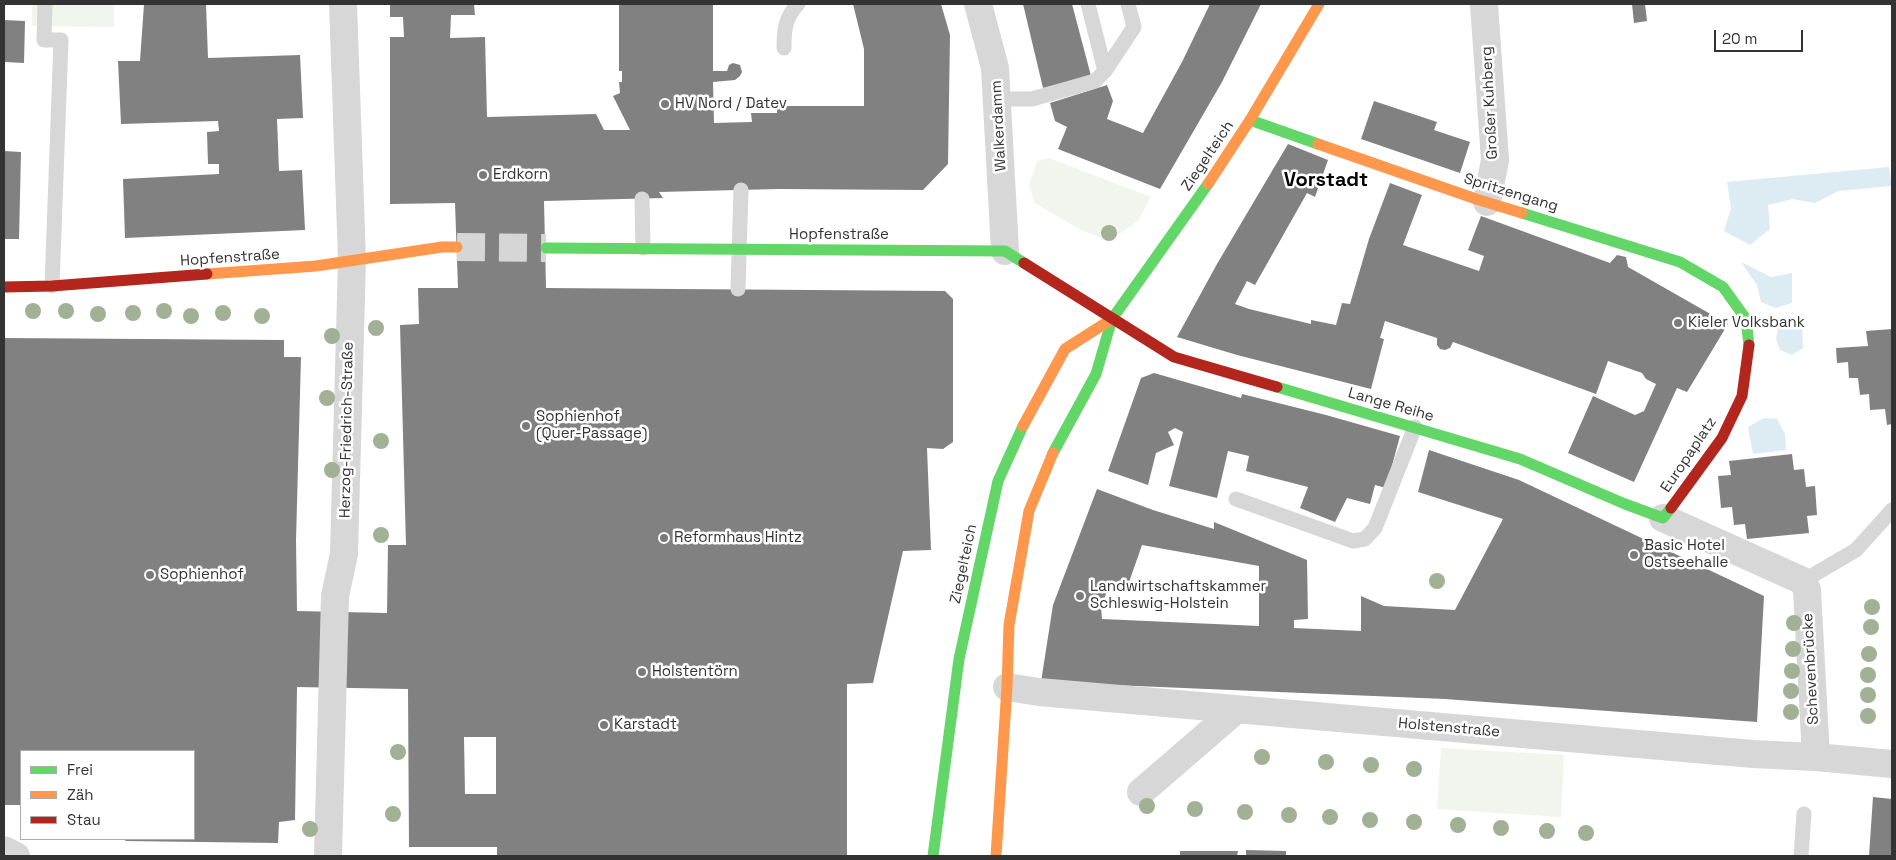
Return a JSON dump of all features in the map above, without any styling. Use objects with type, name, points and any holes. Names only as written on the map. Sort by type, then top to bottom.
[{"type":"street","name":"Herzog-Friedrich-Straße","points":[[328,856],[335,596],[344,554],[352,260],[343,4]]},
{"type":"street","name":"Walkerdamm","points":[[978,4],[996,68],[1005,251]]},
{"type":"street","name":"Ziegelteich","points":[[996,856],[1007,687],[1008,625],[1029,511],[1053,453],[1096,374],[1112,319],[1206,187],[1250,120],[1319,4]]},
{"type":"street","name":"Großer Kuhberg","points":[[1484,4],[1495,160],[1487,202]]},
{"type":"street","name":"Spritzengang","points":[[1250,120],[1487,202],[1680,262],[1723,288],[1746,319]]},
{"type":"street","name":"Hopfenstraße","points":[[4,287],[52,286],[316,266],[442,247],[457,247]]},
{"type":"street","name":"Hopfenstraße","points":[[546,248],[1005,251]]},
{"type":"street","points":[[1005,251],[1112,319]]},
{"type":"street","name":"Ziegelteich","points":[[933,856],[959,659],[998,481],[1027,416],[1065,349],[1112,319]]},
{"type":"street","name":"Lange Reihe","points":[[1112,319],[1174,357],[1520,459],[1663,518]]},
{"type":"street","name":"Europaplatz","points":[[1663,518],[1722,438],[1742,396],[1749,350],[1746,319]]},
{"type":"street","points":[[1663,518],[1803,581]]},
{"type":"street","name":"Schevenbrücke","points":[[1803,581],[1807,590],[1816,757]]},
{"type":"street","name":"Holstenstraße","points":[[1007,687],[1039,692],[1236,710],[1892,764]]},
{"type":"street","points":[[1141,792],[1236,710]]},
{"type":"street","points":[[1142,761],[1176,762]]},
{"type":"street","points":[[4,850],[16,856]]},
{"type":"lane","points":[[45,4],[44,40],[61,40],[52,286]]},
{"type":"lane","points":[[784,48],[784,30],[790,13],[798,4]]},
{"type":"lane","points":[[1088,4],[1105,71]]},
{"type":"lane","points":[[997,99],[1032,99],[1095,81],[1105,71],[1134,28],[1128,4]]},
{"type":"lane","points":[[738,289],[742,190]]},
{"type":"lane","points":[[642,199],[643,248]]},
{"type":"lane","points":[[1236,499],[1353,541],[1365,539],[1376,528],[1415,427]]},
{"type":"lane","points":[[1803,581],[1856,550],[1892,510]]},
{"type":"lane","points":[[1801,856],[1804,814]]},
{"type":"shaded area","points":[[4,4],[114,4],[114,27],[32,26],[32,5]]},
{"type":"shaded area","points":[[1049,158],[1151,197],[1138,221],[1115,237],[1101,238],[1079,229],[1035,203],[1029,185],[1037,161]]},
{"type":"shaded area","points":[[1889,167],[1892,186],[1838,191],[1815,203],[1793,199],[1768,205],[1770,229],[1750,245],[1724,231],[1731,208],[1727,182]]},
{"type":"shaded area","points":[[1741,262],[1771,277],[1792,273],[1792,303],[1776,308],[1761,302],[1757,285]]},
{"type":"shaded area","points":[[1802,322],[1803,348],[1792,355],[1780,350],[1776,339],[1778,327],[1789,328]]},
{"type":"shaded area","points":[[1764,418],[1777,419],[1785,434],[1786,450],[1753,454],[1748,427]]},
{"type":"shaded area","points":[[1441,748],[1564,755],[1561,817],[1437,809]]},
{"type":"building","points":[[144,4],[206,4],[208,58],[300,55],[303,118],[277,119],[279,171],[302,170],[305,230],[125,238],[123,179],[219,174],[219,164],[208,164],[207,132],[219,131],[218,121],[121,124],[118,61],[140,61]]},
{"type":"building","points":[[390,4],[474,4],[475,15],[451,15],[450,38],[485,37],[487,117],[596,114],[604,130],[630,130],[613,96],[620,93],[619,82],[622,82],[622,71],[619,71],[619,5],[713,4],[713,71],[727,71],[729,65],[733,63],[740,65],[742,72],[735,80],[713,82],[714,123],[752,122],[751,113],[777,113],[777,106],[864,106],[864,49],[853,4],[941,4],[950,35],[948,164],[923,190],[778,189],[659,192],[663,198],[544,201],[546,288],[945,291],[953,299],[953,442],[943,449],[927,448],[931,550],[903,551],[873,683],[847,684],[847,856],[497,856],[497,847],[409,847],[408,689],[297,687],[295,820],[279,822],[278,843],[125,841],[195,840],[195,750],[20,750],[20,805],[4,805],[4,338],[284,340],[284,357],[301,357],[296,540],[297,611],[387,613],[388,545],[406,545],[400,325],[419,324],[418,288],[458,288],[455,203],[390,204],[390,37],[404,37],[403,17],[390,17]],"holes":[[[464,737],[496,737],[496,794],[465,794]]]},
{"type":"building","points":[[1023,4],[1072,4],[1091,76],[1043,88]]},
{"type":"building","points":[[1210,4],[1261,4],[1222,82],[1160,189],[1058,149],[1067,127],[1055,121],[1050,103],[1107,85],[1113,101],[1107,119],[1143,133],[1182,62]]},
{"type":"building","points":[[1632,4],[1645,4],[1647,21],[1634,23]]},
{"type":"building","points":[[4,20],[25,21],[24,63],[4,62]]},
{"type":"building","points":[[1374,101],[1437,122],[1434,130],[1470,142],[1460,173],[1361,139]]},
{"type":"building","points":[[1288,144],[1328,160],[1315,197],[1307,193],[1255,285],[1247,281],[1235,304],[1311,324],[1311,320],[1336,325],[1342,303],[1350,304],[1369,239],[1390,183],[1422,195],[1403,245],[1479,271],[1484,256],[1468,250],[1481,216],[1610,263],[1617,255],[1626,257],[1628,267],[1728,324],[1687,392],[1677,388],[1634,482],[1568,453],[1593,396],[1635,415],[1644,411],[1656,384],[1646,379],[1642,373],[1608,361],[1596,394],[1453,342],[1450,348],[1440,349],[1437,345],[1437,338],[1385,321],[1380,338],[1384,339],[1371,389],[1237,355],[1177,337],[1217,264]]},
{"type":"building","points":[[4,151],[21,152],[19,239],[4,239]]},
{"type":"building","points":[[1892,329],[1892,424],[1887,425],[1885,409],[1870,410],[1869,394],[1860,395],[1858,378],[1849,378],[1848,362],[1837,363],[1836,348],[1868,346],[1866,331]]},
{"type":"building","points":[[1154,373],[1241,398],[1242,394],[1400,436],[1386,488],[1375,485],[1370,504],[1347,498],[1335,522],[1300,508],[1308,487],[1246,471],[1249,456],[1228,451],[1217,498],[1169,486],[1183,432],[1175,428],[1168,432],[1174,445],[1156,453],[1148,485],[1108,471],[1141,378]]},
{"type":"building","points":[[1429,450],[1519,480],[1764,596],[1757,722],[1445,699],[1041,682],[1053,605],[1097,489],[1153,510],[1214,529],[1214,522],[1307,560],[1308,619],[1294,620],[1294,628],[1361,631],[1361,596],[1384,606],[1455,610],[1503,519],[1418,492]],"holes":[[[1142,545],[1259,566],[1259,626],[1102,619],[1101,607],[1111,581],[1127,588]]]},
{"type":"building","points":[[1792,454],[1794,470],[1804,469],[1806,487],[1815,486],[1817,515],[1807,516],[1809,533],[1747,539],[1745,524],[1734,525],[1732,507],[1721,508],[1718,476],[1731,475],[1729,461]]},
{"type":"building","points":[[1873,797],[1892,799],[1892,856],[1869,856]]},
{"type":"building","points":[[1246,850],[1286,851],[1286,856],[1246,856]]},
{"type":"building","points":[[1180,851],[1238,851],[1237,856],[1180,856]]},
{"type":"tunnel","points":[[457,247],[546,248]]},
{"type":"traffic: fast","points":[[1250,120],[1318,144]]},
{"type":"traffic: fast","points":[[1053,453],[1096,374],[1112,319],[1208,184]]},
{"type":"traffic: fast","points":[[1522,213],[1680,262],[1723,287],[1746,319],[1749,345]]},
{"type":"traffic: fast","points":[[546,248],[1005,251],[1024,263]]},
{"type":"traffic: fast","points":[[1277,387],[1520,459],[1625,504],[1663,518],[1671,508]]},
{"type":"traffic: fast","points":[[933,856],[959,659],[998,481],[1023,426]]},
{"type":"traffic: slow","points":[[1208,184],[1250,120],[1319,4]]},
{"type":"traffic: slow","points":[[1318,144],[1522,213]]},
{"type":"traffic: slow","points":[[207,274],[316,266],[442,247],[457,247]]},
{"type":"traffic: slow","points":[[1023,426],[1065,349],[1112,319]]},
{"type":"traffic: slow","points":[[996,856],[1009,625],[1029,511],[1053,453]]},
{"type":"traffic: jam","points":[[1024,263],[1174,357],[1277,387]]},
{"type":"traffic: jam","points":[[4,287],[52,286],[207,274]]},
{"type":"traffic: jam","points":[[1671,508],[1722,438],[1742,396],[1749,345]]},
{"type":"place","name":"HV Nord / Datev","points":[[665,104]]},
{"type":"place","name":"Erdkorn","points":[[483,175]]},
{"type":"place","name":"Kieler Volksbank","points":[[1678,323]]},
{"type":"place","name":"Sophienhof (Quer-Passage)","points":[[526,426]]},
{"type":"place","name":"Reformhaus Hintz","points":[[664,538]]},
{"type":"place","name":"Basic Hotel Ostseehalle","points":[[1634,555]]},
{"type":"place","name":"Sophienhof","points":[[150,575]]},
{"type":"place","name":"Landwirtschaftskammer Schleswig-Holstein","points":[[1080,596]]},
{"type":"place","name":"Holstentörn","points":[[642,672]]},
{"type":"place","name":"Karstadt","points":[[604,725]]},
{"type":"district","name":"Vorstadt","points":[[1326,181]]}]
